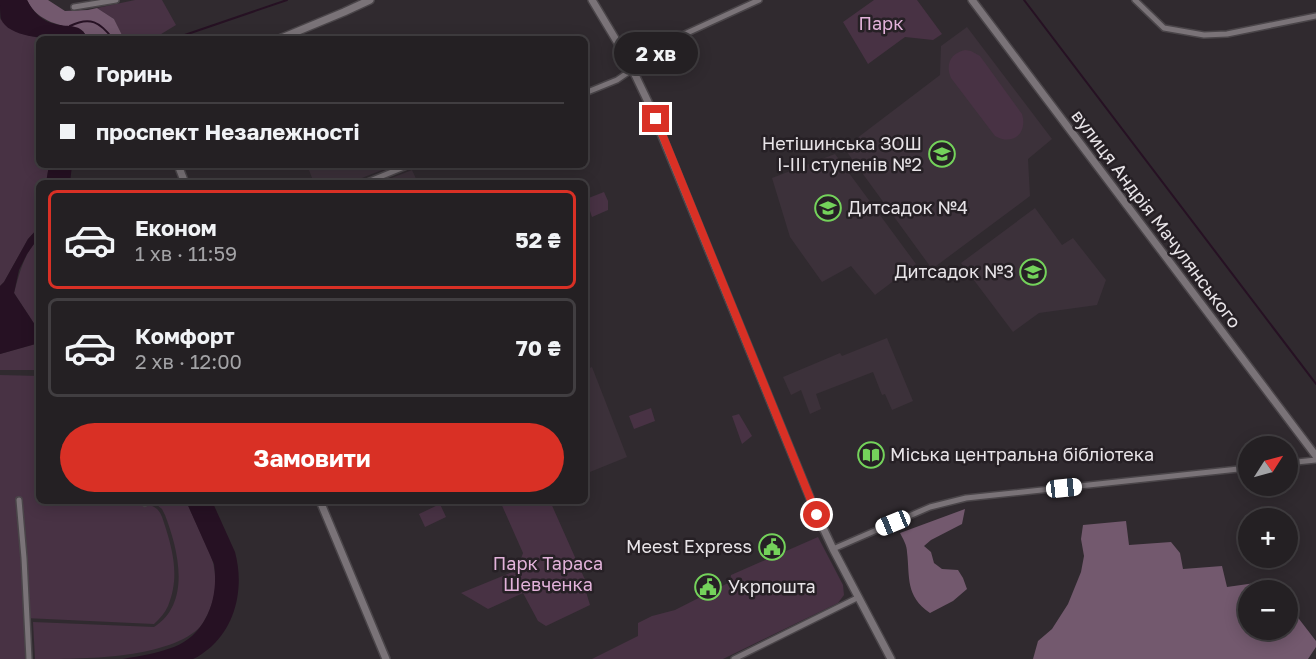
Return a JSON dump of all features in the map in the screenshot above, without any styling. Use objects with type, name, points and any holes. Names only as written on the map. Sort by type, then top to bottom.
[{"type":"street","points":[[74,7],[116,0]]},
{"type":"street","points":[[286,36],[370,0]]},
{"type":"street","points":[[592,0],[633,69],[649,104],[817,515],[891,659]]},
{"type":"street","points":[[628,60],[759,0]]},
{"type":"street","name":"вулиця Андрія Мачулянського","points":[[972,0],[1316,458]]},
{"type":"street","points":[[1135,0],[1164,28],[1204,35],[1227,34],[1316,16]]},
{"type":"street","points":[[588,92],[617,80],[633,69]]},
{"type":"street","points":[[372,180],[402,168]]},
{"type":"street","points":[[1298,461],[1316,458]]},
{"type":"street","points":[[833,549],[930,507],[966,498],[1238,469]]},
{"type":"street","points":[[19,500],[29,659]]},
{"type":"street","points":[[321,504],[387,659]]},
{"type":"street","points":[[734,659],[859,597]]},
{"type":"shaded area","points":[[0,0],[27,0],[42,18],[51,23],[78,28],[86,36],[36,37],[16,32],[1,19]]},
{"type":"shaded area","points":[[27,0],[48,0],[65,11],[97,8],[114,19],[122,36],[86,36],[83,31],[51,22],[37,14]]},
{"type":"shaded area","name":"Нетішинська ЗОШ І-ІІІ ступенів №2","points":[[967,27],[1052,139],[1028,159],[1030,196],[932,269],[844,148],[940,75],[941,46]]},
{"type":"shaded area","name":"Дитсадок №4","points":[[835,154],[916,264],[875,295],[851,266],[822,282],[790,237],[772,178]]},
{"type":"shaded area","points":[[48,168],[72,168],[70,180],[46,180]]},
{"type":"shaded area","points":[[308,168],[387,168],[357,180],[313,180]]},
{"type":"shaded area","points":[[412,170],[417,180],[387,180]]},
{"type":"shaded area","name":"Дитсадок №3","points":[[1035,208],[1062,245],[1073,238],[1106,280],[1097,305],[1039,313],[1013,332],[961,263]]},
{"type":"shaded area","points":[[36,230],[36,241],[19,270],[14,293],[36,326],[36,344],[0,354],[0,286],[28,239]]},
{"type":"shaded area","points":[[887,338],[913,401],[892,410],[885,394],[882,395],[873,372],[816,394],[821,409],[810,414],[801,390],[791,395],[783,377],[840,353],[842,356]]},
{"type":"shaded area","points":[[592,367],[627,457],[588,473],[588,369]]},
{"type":"shaded area","points":[[187,504],[213,504],[235,552],[239,577],[233,615],[221,637],[193,659],[123,659],[174,647],[195,633],[208,613],[212,601],[214,564]]},
{"type":"shaded area","points":[[965,509],[962,524],[924,546],[931,552],[934,563],[942,569],[958,570],[967,589],[953,601],[930,613],[916,600],[910,586],[906,547],[900,533]]},
{"type":"shaded area","points":[[1126,521],[1129,545],[1171,542],[1180,553],[1183,569],[1222,566],[1227,587],[1238,585],[1238,640],[1298,640],[1298,618],[1316,641],[1316,647],[1308,659],[1033,659],[1038,641],[1052,629],[1068,604],[1081,572],[1084,556],[1081,539],[1083,525]]},
{"type":"green space","points":[[135,0],[162,0],[176,25],[158,36],[122,36],[114,19],[97,8]]},
{"type":"green space","name":"Парк","points":[[874,0],[917,0],[942,34],[933,40],[905,37],[868,64],[843,22]]},
{"type":"green space","points":[[0,18],[23,34],[36,37],[36,168],[48,168],[46,180],[36,180],[36,230],[28,239],[0,286]]},
{"type":"green space","points":[[965,50],[980,56],[1022,114],[1023,127],[1013,139],[1001,139],[995,136],[951,78],[950,60],[960,51]]},
{"type":"green space","points":[[604,192],[608,201],[608,210],[592,217],[588,198]]},
{"type":"green space","points":[[36,241],[36,326],[14,293],[26,256]]},
{"type":"green space","points":[[36,344],[36,370],[0,370],[0,354]]},
{"type":"green space","points":[[0,375],[36,376],[36,504],[143,504],[155,507],[164,522],[171,548],[174,567],[173,586],[168,606],[154,624],[25,618],[26,659],[0,659]]},
{"type":"green space","points":[[651,408],[655,421],[634,429],[629,416]]},
{"type":"green space","points":[[739,414],[752,436],[742,444],[732,416]]},
{"type":"green space","points":[[156,504],[187,504],[211,556],[215,589],[210,609],[198,629],[183,639],[144,652],[76,659],[35,659],[33,622],[154,627],[166,617],[174,604],[179,575],[174,543],[162,509]]},
{"type":"green space","points":[[440,504],[446,517],[425,527],[419,514]]},
{"type":"green space","name":"Парк Тараса Шевченка","points":[[501,504],[551,504],[586,582],[584,585],[590,605],[546,626],[538,621],[523,593],[488,609],[461,593],[517,570],[523,553]]},
{"type":"green space","points":[[818,537],[843,585],[844,595],[838,603],[723,659],[592,659],[638,636],[638,623],[652,616],[675,610],[730,582],[731,575]]},
{"type":"waterway","points":[[182,36],[287,0]]},
{"type":"waterway","points":[[1024,0],[1316,384]]},
{"type":"waterway","points":[[70,26],[83,21],[94,22],[104,28],[111,36]]},
{"type":"place","name":"Нетішинська ЗОШ І-ІІІ ступенів №2","points":[[942,154]]},
{"type":"place","name":"Дитсадок №4","points":[[828,208]]},
{"type":"place","name":"Дитсадок №3","points":[[1033,272]]},
{"type":"place","name":"Міська центральна бібліотека","points":[[871,455]]},
{"type":"place","name":"Meest Express","points":[[772,547]]},
{"type":"place","name":"Укрпошта","points":[[708,587]]},
{"type":"route","points":[[656,119],[817,515]]}]
